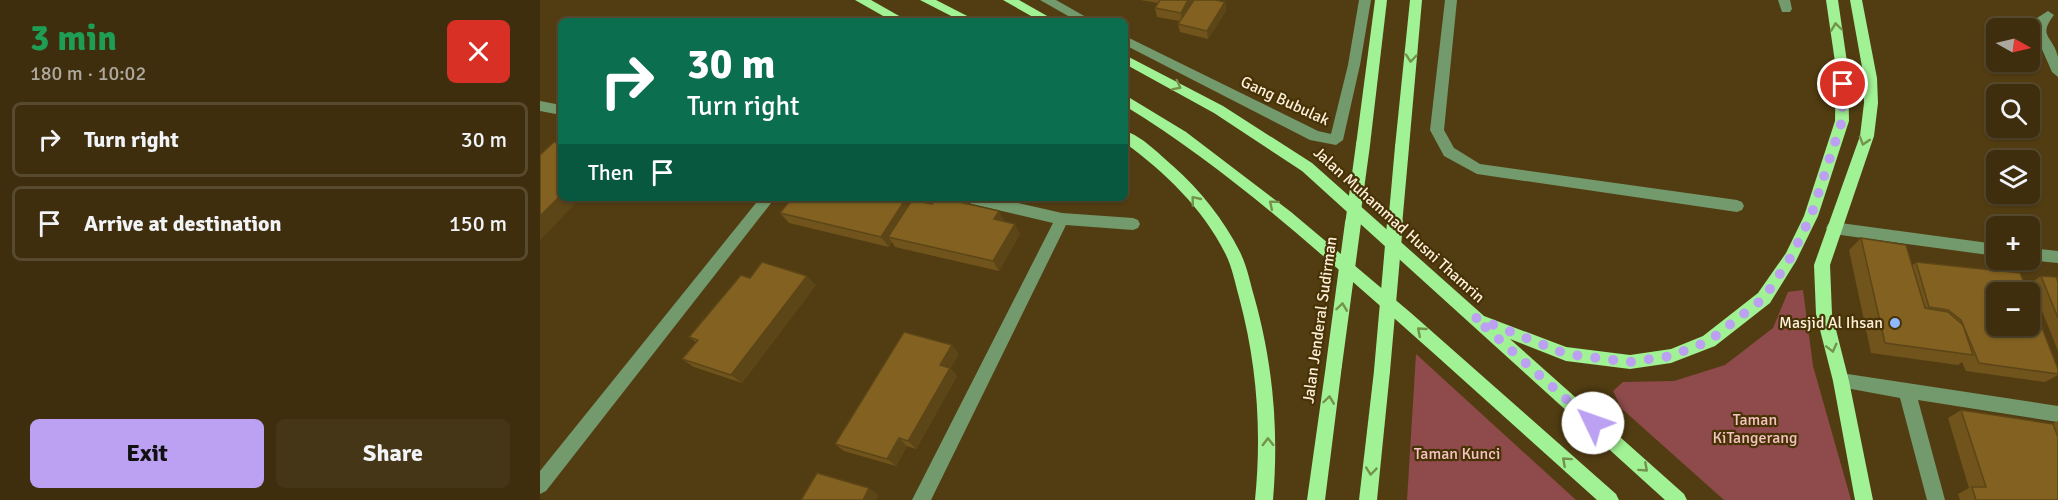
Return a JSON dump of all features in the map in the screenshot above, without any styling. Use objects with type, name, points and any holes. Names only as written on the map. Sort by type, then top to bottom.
[{"type":"main road","points":[[861,0],[896,18]]},
{"type":"main road","points":[[926,0],[965,18]]},
{"type":"main road","points":[[1009,0],[1022,4],[1045,18]]},
{"type":"main road","name":"Jalan Jenderal Sudirman","points":[[1316,500],[1381,0]]},
{"type":"main road","points":[[1368,500],[1416,0]]},
{"type":"main road","points":[[1474,317],[1566,354],[1630,362],[1671,356],[1709,341],[1764,298],[1791,257],[1811,216],[1842,121],[1842,69],[1832,0]]},
{"type":"main road","points":[[1856,0],[1871,101],[1867,136],[1833,228],[1822,265],[1824,314],[1841,381],[1864,500]]},
{"type":"main road","name":"Jalan Muhammad Husni Thamrin","points":[[1128,61],[1197,96],[1260,134],[1307,167],[1678,500]]},
{"type":"main road","points":[[1128,102],[1159,120],[1257,191],[1418,327],[1610,500]]},
{"type":"main road","points":[[1128,138],[1192,195],[1233,254],[1254,320],[1268,405],[1268,465],[1264,500]]},
{"type":"street","points":[[1046,0],[1081,18]]},
{"type":"street","name":"Gang Bubulak","points":[[1128,42],[1315,136],[1336,140],[1354,65],[1365,0]]},
{"type":"street","points":[[1451,0],[1437,129],[1449,152],[1477,169],[1737,206]]},
{"type":"street","points":[[2048,15],[2042,21],[2039,29],[2058,72]]},
{"type":"street","points":[[540,106],[558,109]]},
{"type":"street","points":[[540,485],[766,201]]},
{"type":"street","points":[[985,201],[1062,219],[1133,225]]},
{"type":"street","points":[[921,500],[1062,219]]},
{"type":"street","points":[[1833,228],[1986,249]]},
{"type":"street","points":[[2040,255],[2058,257]]},
{"type":"street","points":[[1841,381],[2058,414]]},
{"type":"street","points":[[1906,391],[1936,500]]},
{"type":"green space","name":"Taman KiTangerang","points":[[1803,290],[1813,366],[1851,500],[1724,500],[1621,408],[1613,391],[1623,382],[1674,381],[1725,365],[1773,328],[1788,292]]},
{"type":"green space","name":"Taman Kunci","points":[[1416,354],[1576,500],[1407,500]]},
{"type":"building","points":[[1160,0],[1188,0],[1181,13],[1155,8]]},
{"type":"building","points":[[1194,0],[1225,2],[1207,31],[1178,24]]},
{"type":"building","points":[[554,142],[558,143],[558,198],[540,216],[540,155]]},
{"type":"building","points":[[790,201],[904,201],[881,237],[780,213]]},
{"type":"building","points":[[911,201],[932,204],[934,201],[955,201],[999,211],[994,219],[1015,224],[993,261],[888,237]]},
{"type":"building","points":[[1861,238],[1906,245],[1925,308],[1948,312],[1963,325],[1973,355],[1885,343]]},
{"type":"building","points":[[762,262],[807,276],[731,375],[682,359],[698,340],[689,337],[741,275],[750,278]]},
{"type":"building","points":[[1916,262],[2020,273],[2024,282],[1986,282],[1986,336],[2040,336],[2040,323],[2058,374],[1979,363],[1961,320],[1948,310],[1929,307]]},
{"type":"building","points":[[2041,276],[2056,277],[2058,318]]},
{"type":"building","points":[[904,332],[952,345],[940,365],[950,368],[908,441],[899,438],[887,459],[835,444]]},
{"type":"building","points":[[1961,410],[2053,424],[2058,437],[2058,500],[1976,500],[1972,487],[1986,487]]},
{"type":"building","points":[[817,473],[869,488],[863,500],[801,500]]},
{"type":"place","name":"Masjid Al Ihsan","points":[[1895,323]]},
{"type":"route","points":[[1593,423],[1474,317],[1566,354],[1600,359],[1630,362],[1671,356],[1709,341],[1764,298],[1791,257],[1811,216],[1842,121],[1843,84]]}]
